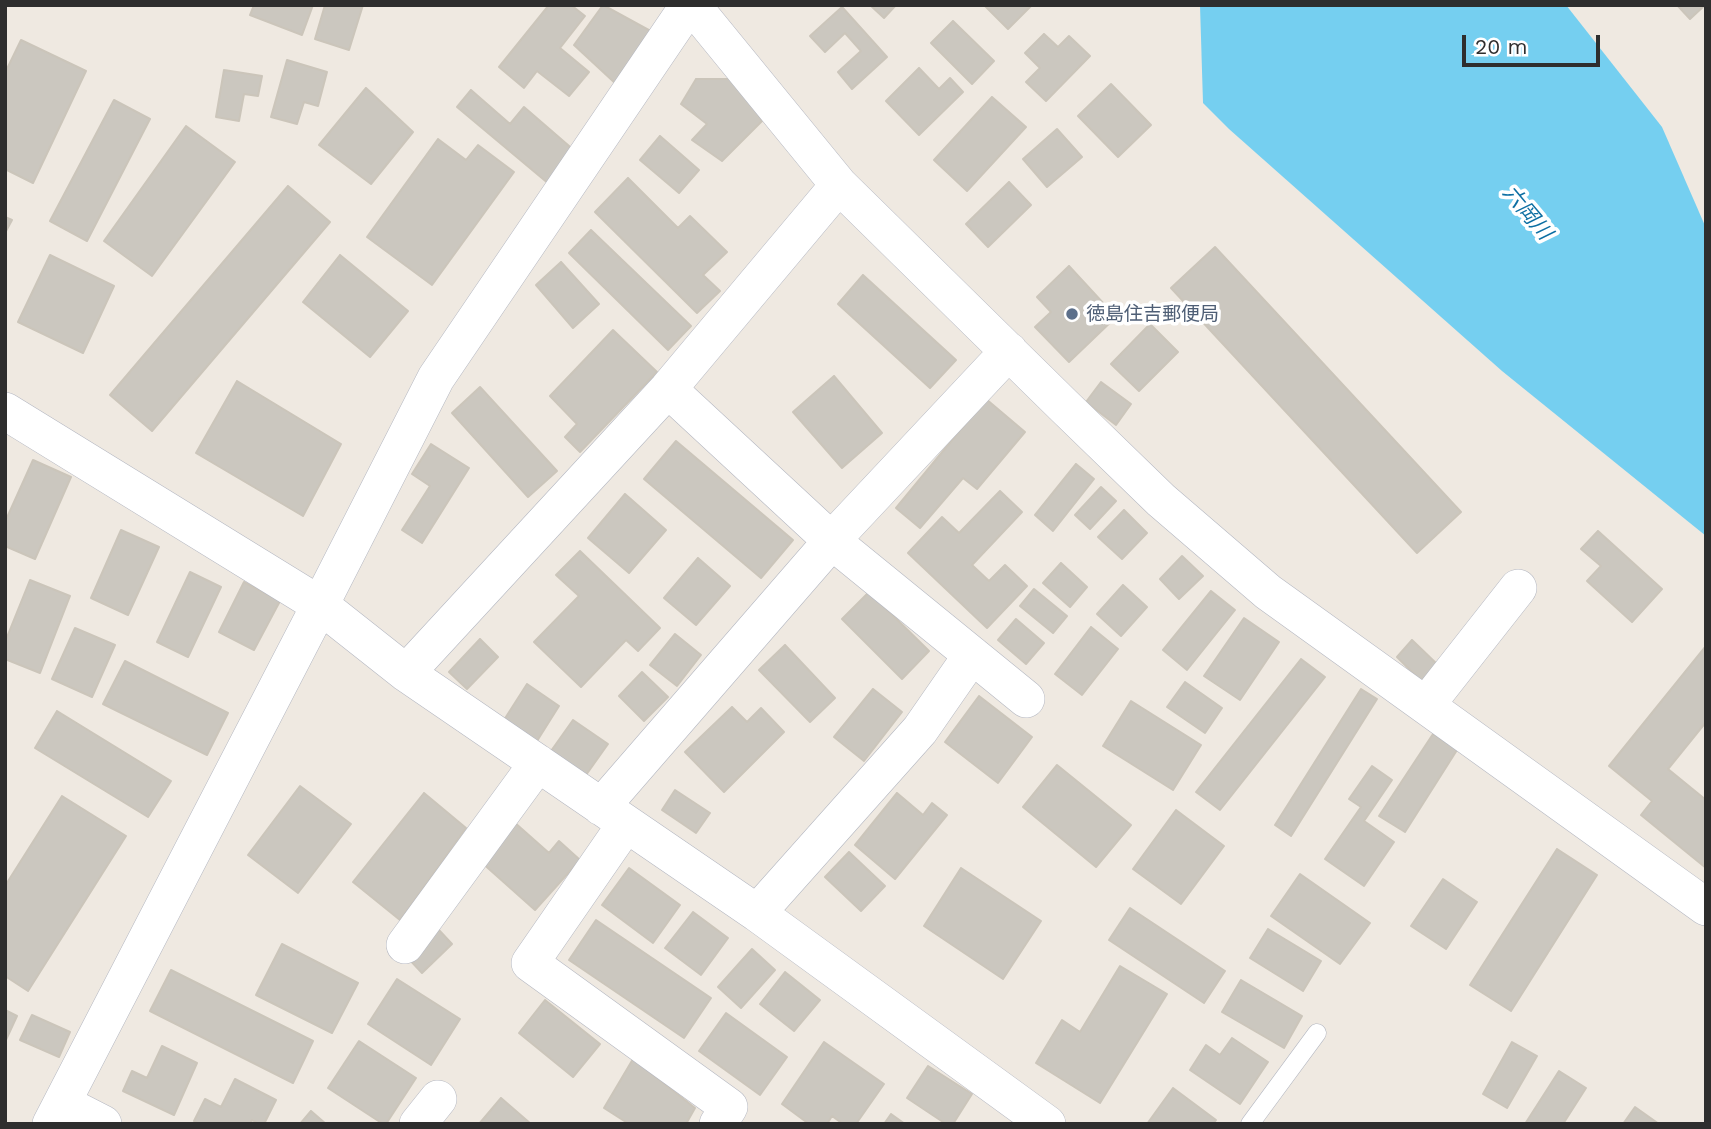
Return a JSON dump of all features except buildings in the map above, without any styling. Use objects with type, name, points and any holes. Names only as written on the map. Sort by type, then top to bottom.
[{"type":"street","points":[[103,1124],[56,1113],[436,378],[690,5],[839,184],[1161,500],[1268,592],[1706,907]]},
{"type":"street","points":[[406,673],[667,389],[839,184]]},
{"type":"street","points":[[718,1124],[729,1107],[530,963],[613,815],[832,541],[1009,351]]},
{"type":"street","points":[[667,389],[832,541],[1026,699]]},
{"type":"street","points":[[5,411],[320,606],[406,673],[757,913],[1005,1111],[1047,1124]]},
{"type":"street","points":[[1426,705],[1518,588]]},
{"type":"street","points":[[757,913],[920,730],[972,655]]},
{"type":"street","points":[[405,945],[538,763]]},
{"type":"lane","points":[[1250,1124],[1317,1033]]},
{"type":"water","name":"六岡川","points":[[1200,5],[1566,5],[1662,127],[1706,228],[1706,536],[1502,371],[1203,103]]},
{"type":"place","name":"徳島住吉郵便局","points":[[1072,314]]}]
